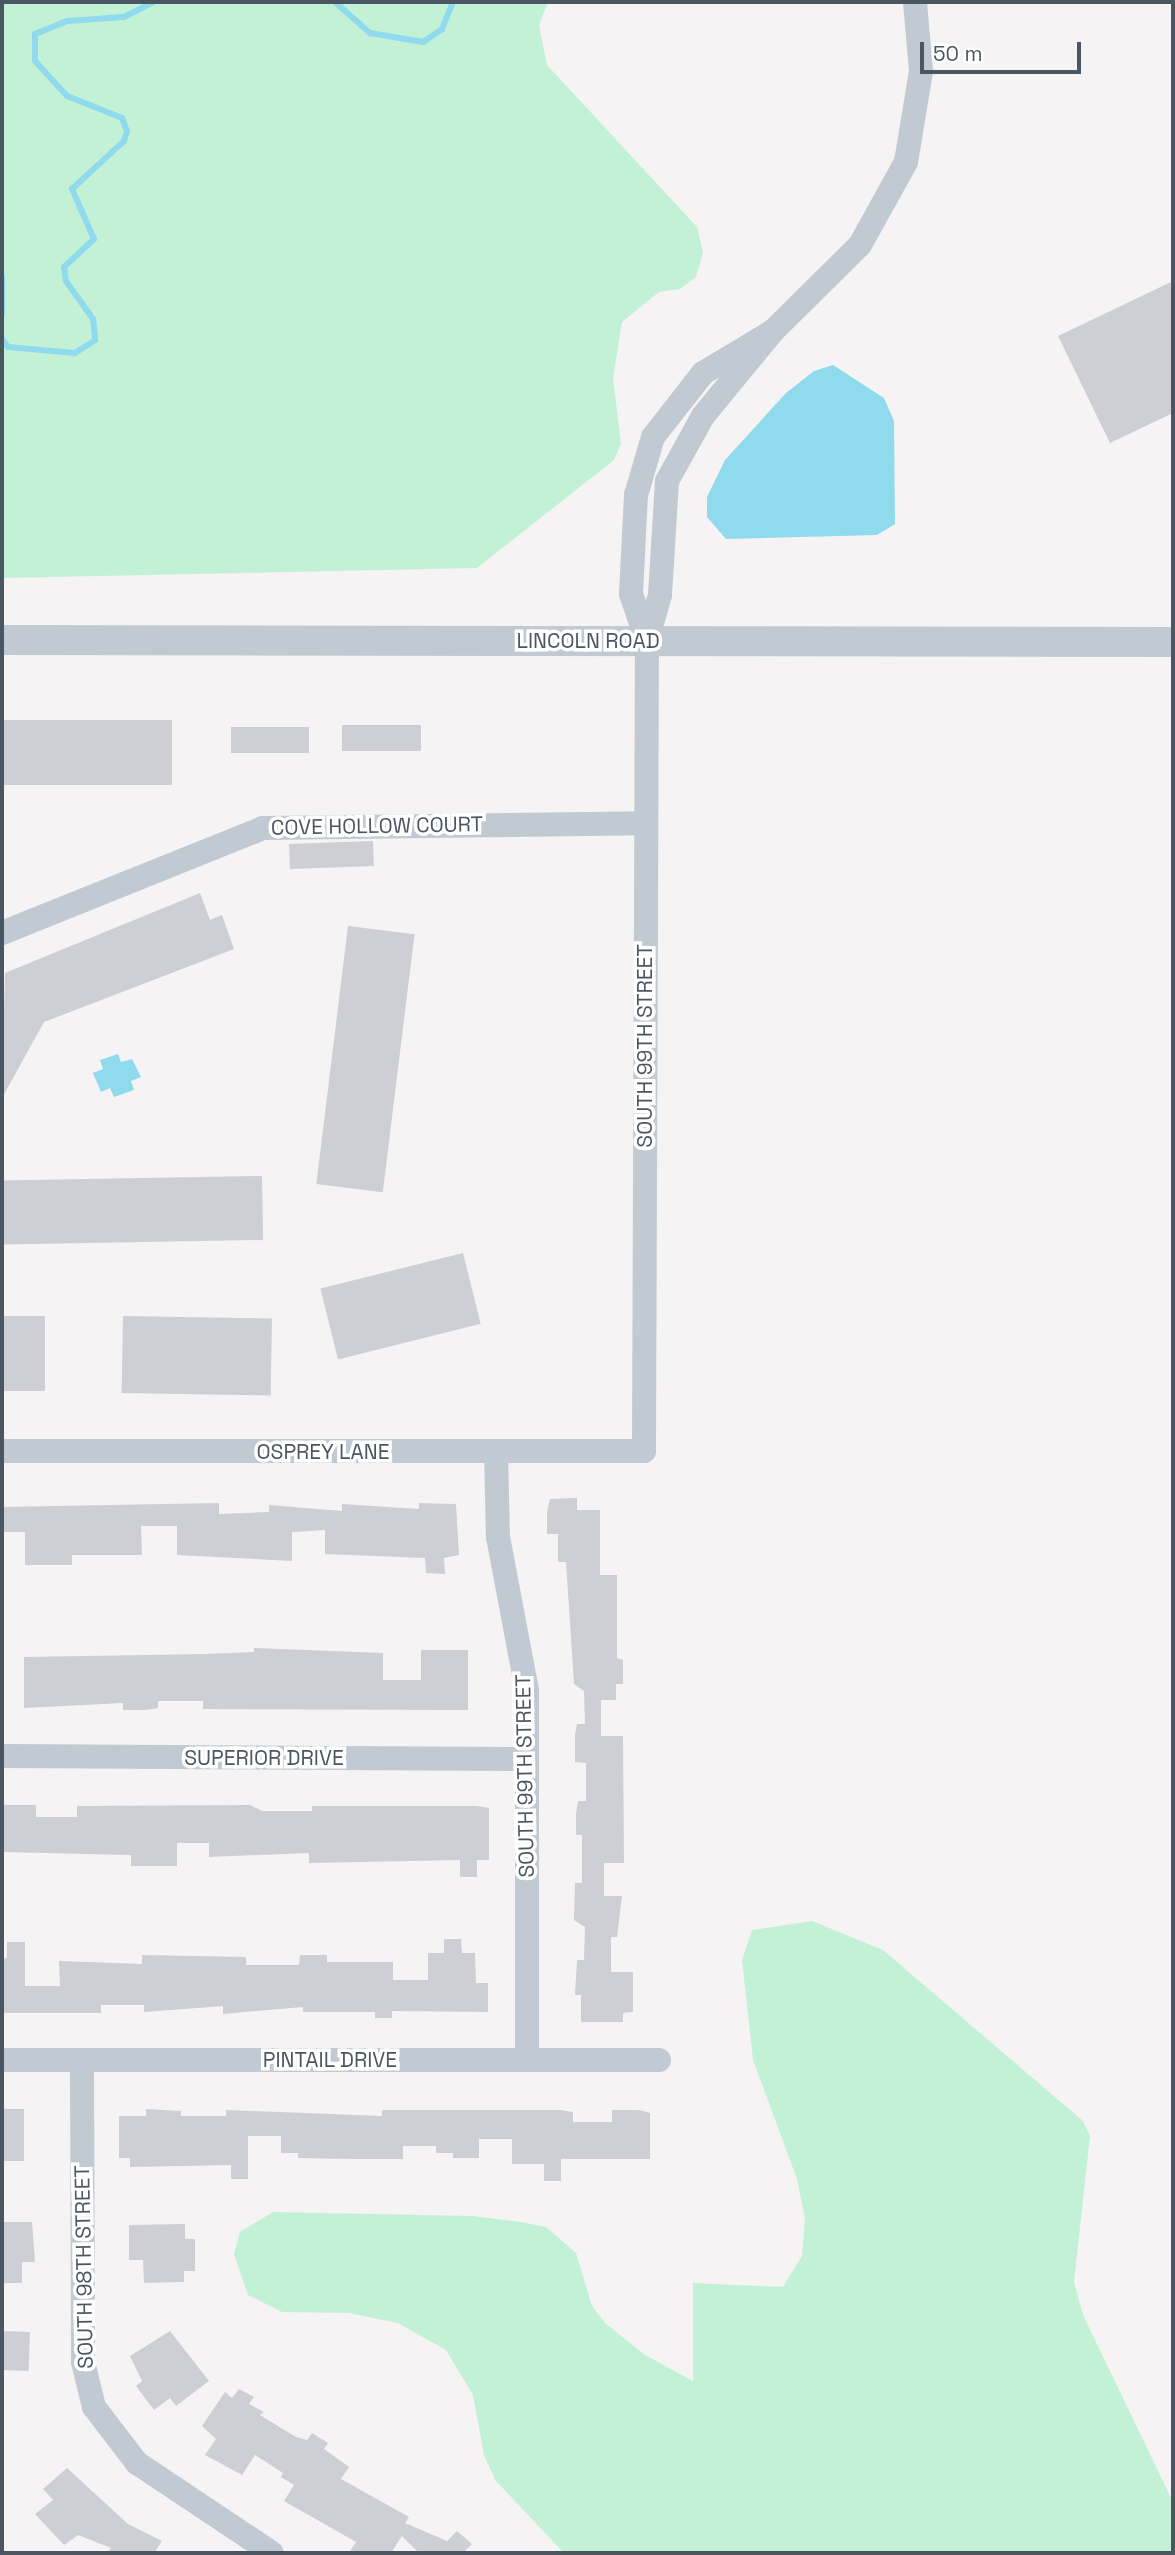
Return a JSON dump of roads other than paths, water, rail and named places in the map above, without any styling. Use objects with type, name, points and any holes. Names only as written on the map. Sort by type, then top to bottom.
[{"type":"street","points":[[647,641],[660,595],[667,481],[703,416],[773,331],[860,244],[902,172],[920,101],[915,2]]},
{"type":"street","name":"LINCOLN ROAD","points":[[2,640],[1173,642]]},
{"type":"street","name":"SOUTH 99TH STREET","points":[[645,1451],[647,641]]},
{"type":"street","name":"COVE HOLLOW COURT","points":[[2,933],[263,828],[645,823]]},
{"type":"street","name":"OSPREY LANE","points":[[2,1451],[645,1451]]},
{"type":"street","name":"SOUTH 99TH STREET","points":[[496,1452],[498,1536],[526,1677],[527,2060]]},
{"type":"street","name":"SUPERIOR DRIVE","points":[[2,1756],[527,1759]]},
{"type":"street","name":"PINTAIL DRIVE","points":[[2,2060],[659,2060]]},
{"type":"street","name":"SOUTH 98TH STREET","points":[[82,2060],[83,2352],[94,2407],[137,2463],[272,2553]]},
{"type":"water","points":[[833,365],[884,398],[894,421],[895,524],[877,535],[726,539],[707,517],[707,497],[725,460],[786,393],[814,371]]},
{"type":"water","points":[[118,1054],[121,1062],[132,1059],[141,1077],[131,1081],[134,1090],[114,1097],[110,1088],[101,1092],[93,1073],[103,1069],[100,1060]]},
{"type":"waterway","points":[[2,339],[8,347],[75,353],[95,340],[93,319],[66,281],[64,267],[94,239],[72,189],[124,141],[127,131],[122,118],[67,96],[35,61],[35,34],[68,21],[124,17],[153,2]]},
{"type":"waterway","points":[[335,2],[370,33],[423,42],[442,29],[453,2]]},
{"type":"waterway","points":[[2,277],[2,314]]}]
